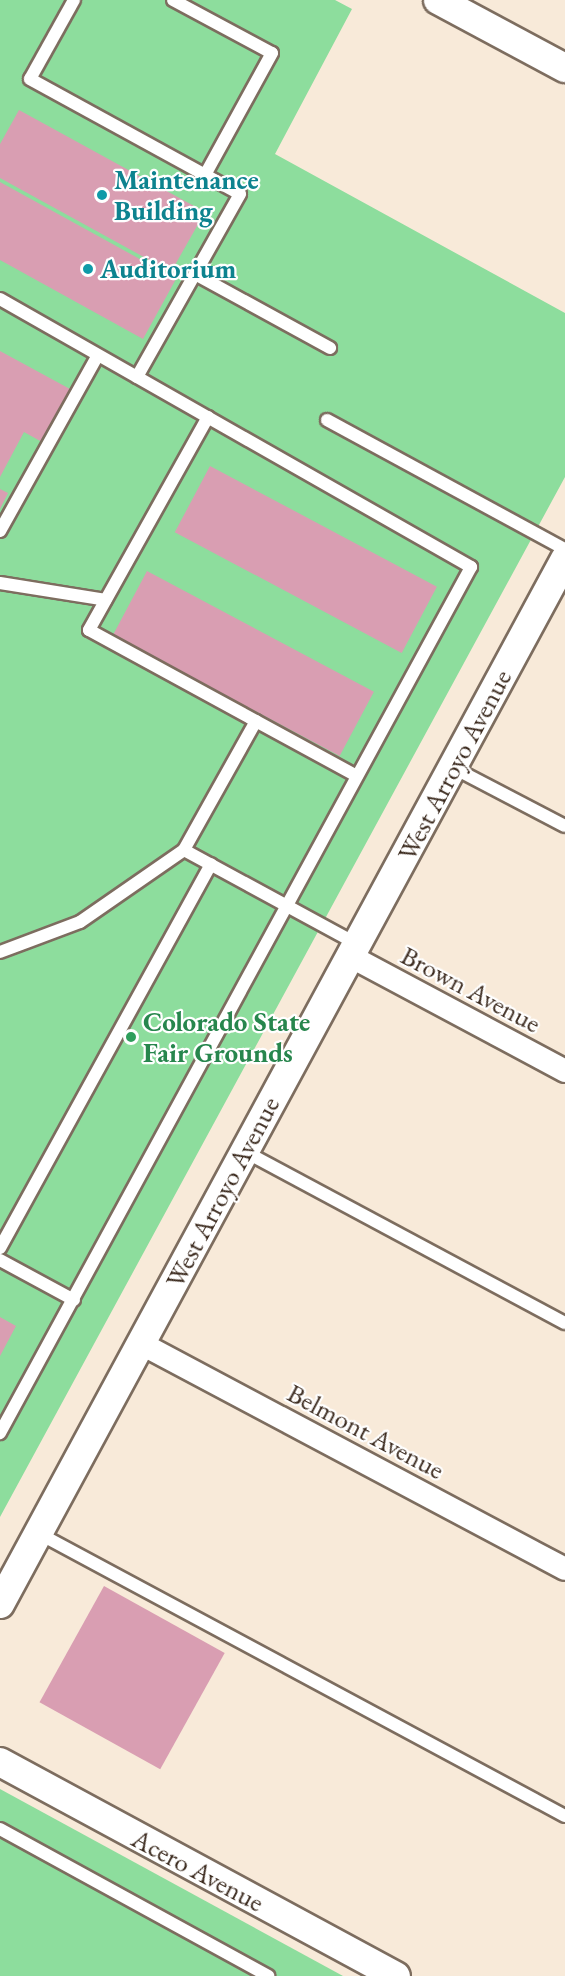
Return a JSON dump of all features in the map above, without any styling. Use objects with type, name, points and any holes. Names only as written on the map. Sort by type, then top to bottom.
[{"type":"street","points":[[438,0],[565,68]]},
{"type":"street","name":"West Arroyo Avenue","points":[[0,1604],[564,562]]},
{"type":"street","name":"Brown Avenue","points":[[353,950],[565,1071]]},
{"type":"street","name":"Belmont Avenue","points":[[140,1343],[565,1569]]},
{"type":"street","name":"Acero Avenue","points":[[0,1762],[396,1976]]},
{"type":"lane","points":[[74,0],[30,79],[240,194],[138,377]]},
{"type":"lane","points":[[173,0],[272,53],[205,175]]},
{"type":"lane","points":[[195,274],[330,348]]},
{"type":"lane","points":[[0,299],[471,567],[0,1433]]},
{"type":"lane","points":[[0,531],[98,355]]},
{"type":"lane","points":[[208,417],[89,630],[357,777]]},
{"type":"lane","points":[[327,420],[564,562]]},
{"type":"lane","points":[[0,583],[106,600]]},
{"type":"lane","points":[[0,952],[80,922],[184,850],[256,721]]},
{"type":"lane","points":[[453,767],[565,826]]},
{"type":"lane","points":[[184,850],[287,906],[353,950]]},
{"type":"lane","points":[[0,1248],[210,864]]},
{"type":"lane","points":[[244,1151],[565,1323]]},
{"type":"lane","points":[[0,1260],[74,1300]]},
{"type":"lane","points":[[37,1532],[565,1816]]},
{"type":"lane","points":[[0,1829],[268,1976]]},
{"type":"green space","name":"Colorado State Fair Grounds","points":[[0,0],[335,0],[352,9],[275,154],[565,313],[565,477],[0,1517]]},
{"type":"green space","points":[[0,1789],[343,1976],[0,1976]]},
{"type":"building","name":"Maintenance Building","points":[[19,110],[205,212],[171,272],[0,178],[0,144]]},
{"type":"building","name":"Auditorium","points":[[0,182],[176,279],[143,339],[0,260]]},
{"type":"building","points":[[0,351],[70,389],[42,442],[24,432],[0,477]]},
{"type":"building","points":[[210,466],[437,587],[402,653],[175,532]]},
{"type":"building","points":[[0,489],[8,493],[0,509]]},
{"type":"building","points":[[147,571],[374,692],[340,756],[113,635]]},
{"type":"building","points":[[0,1317],[16,1326],[0,1356]]},
{"type":"building","points":[[104,1586],[225,1653],[160,1769],[40,1702]]},
{"type":"place","name":"Maintenance Building","points":[[102,195]]},
{"type":"place","name":"Auditorium","points":[[88,269]]},
{"type":"place","name":"Colorado State Fair Grounds","points":[[131,1037]]}]
